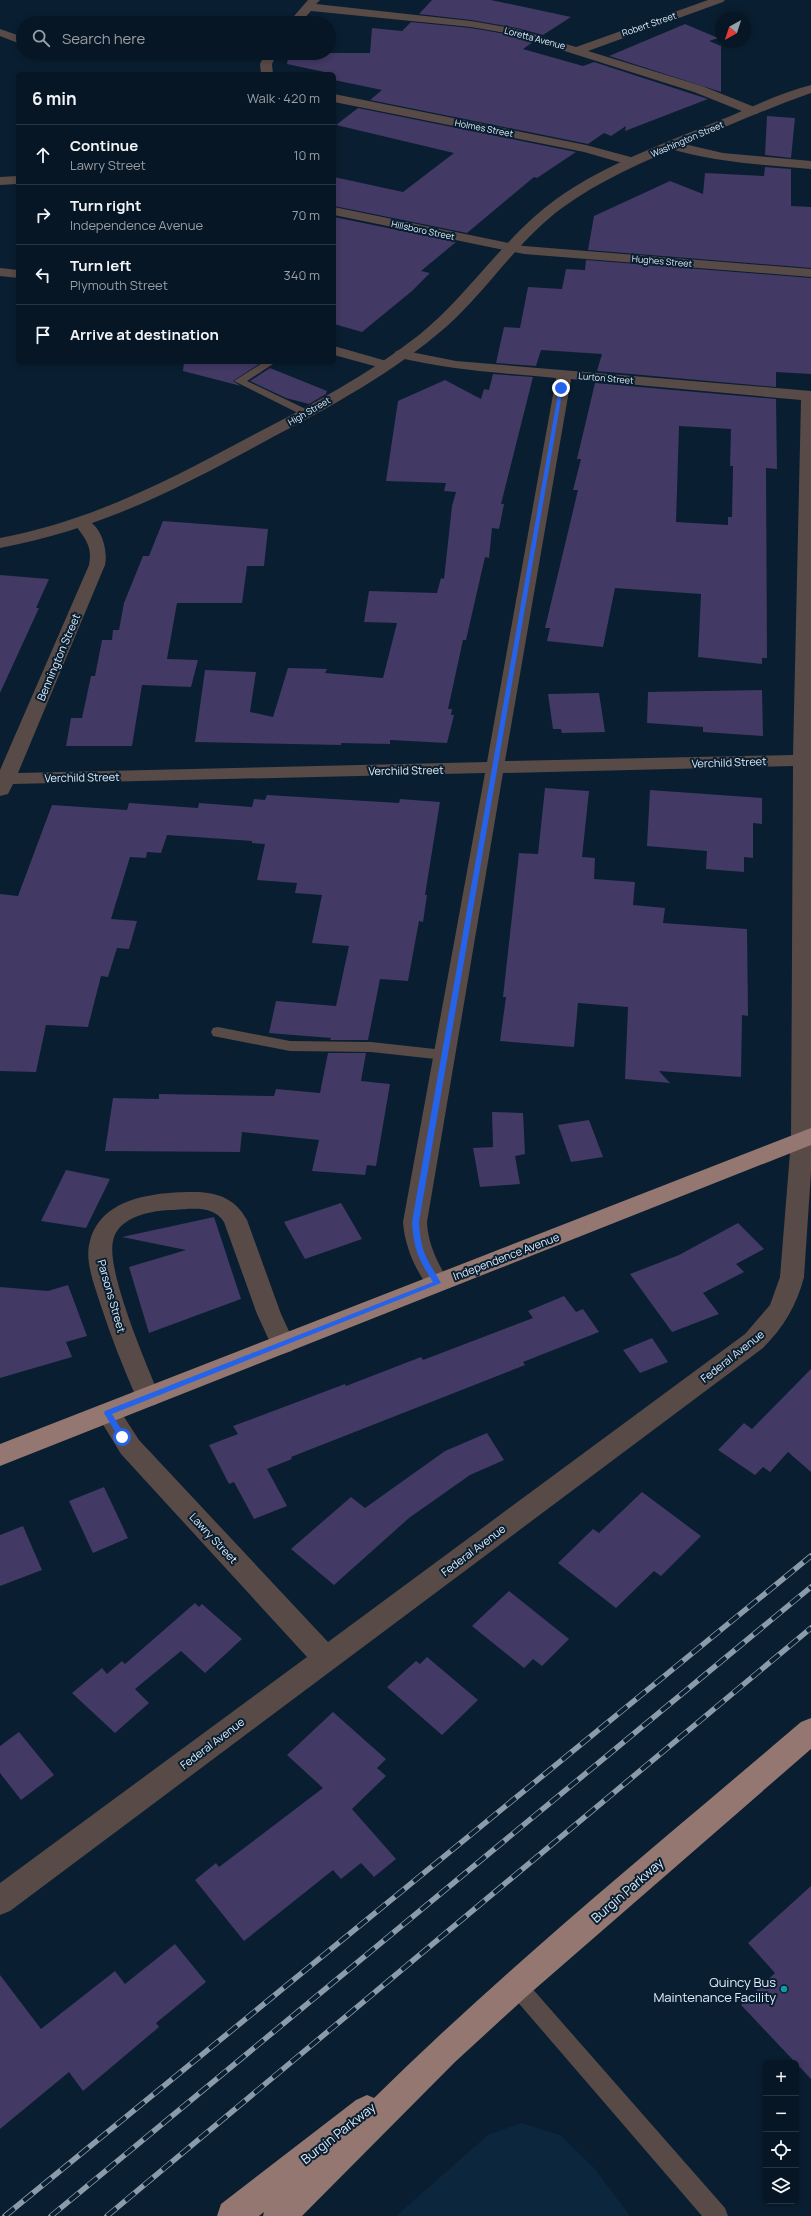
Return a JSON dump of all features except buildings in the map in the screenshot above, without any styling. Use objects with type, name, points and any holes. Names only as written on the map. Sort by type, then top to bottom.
[{"type":"main road","name":"Independence Avenue","points":[[0,1455],[806,1138]]},
{"type":"main road","name":"Burgin Parkway","points":[[279,2216],[444,2051],[516,1985],[811,1731]]},
{"type":"main road","name":"Burgin Parkway","points":[[233,2216],[444,2051]]},
{"type":"street","name":"Robert Street","points":[[579,50],[719,0]]},
{"type":"street","name":"Loretta Avenue","points":[[311,4],[492,27],[523,33],[703,91],[753,111]]},
{"type":"street","points":[[300,16],[311,4]]},
{"type":"street","points":[[3,33],[16,30]]},
{"type":"street","points":[[3,33],[16,39]]},
{"type":"street","points":[[267,72],[266,64],[268,60]]},
{"type":"street","name":"Washington Street","points":[[567,198],[633,162],[671,145],[811,89]]},
{"type":"street","name":"Holmes Street","points":[[336,98],[586,149],[633,162]]},
{"type":"street","points":[[671,145],[692,152],[728,158],[811,165]]},
{"type":"street","points":[[0,181],[16,180]]},
{"type":"street","name":"High Street","points":[[0,543],[51,533],[120,508],[190,475],[306,413],[402,354],[454,312],[539,219],[567,198]]},
{"type":"street","name":"Hillsboro Street","points":[[336,210],[512,248]]},
{"type":"street","name":"Hughes Street","points":[[512,248],[811,273]]},
{"type":"street","points":[[0,272],[16,274]]},
{"type":"street","points":[[336,351],[384,365]]},
{"type":"street","name":"Lurton Street","points":[[402,354],[425,360],[456,365],[810,396]]},
{"type":"street","points":[[437,1283],[421,1256],[417,1245],[416,1222],[564,375]]},
{"type":"street","name":"Federal Avenue","points":[[0,1901],[748,1346],[766,1330],[777,1317],[784,1305],[792,1276],[806,1138],[806,760],[810,396]]},
{"type":"street","name":"Bennington Street","points":[[2,783],[97,565],[100,552],[98,545],[92,534],[82,523]]},
{"type":"street","name":"Verchild Street","points":[[2,783],[806,760]]},
{"type":"street","name":"Parsons Street","points":[[148,1397],[130,1355],[100,1258],[101,1241],[106,1232],[120,1216],[138,1206],[162,1201],[201,1200],[211,1201],[227,1208],[235,1220],[269,1314],[283,1344]]},
{"type":"street","name":"Lawry Street","points":[[108,1413],[130,1447],[326,1659]]},
{"type":"lane","points":[[268,364],[239,381],[306,413]]},
{"type":"lane","points":[[218,1032],[290,1046],[371,1047],[444,1055]]},
{"type":"lane","points":[[516,1985],[717,2216]]},
{"type":"shaded area","points":[[521,2123],[560,2135],[594,2168],[630,2216],[396,2216],[488,2135]]},
{"type":"railway","points":[[5,2216],[811,1556]]},
{"type":"railway","points":[[51,2216],[811,1587]]},
{"type":"railway","points":[[107,2216],[811,1628]]},
{"type":"place","name":"Quincy Bus Maintenance Facility","points":[[784,1989]]},
{"type":"route","points":[[122,1437],[108,1413],[437,1283],[421,1256],[417,1245],[415,1233],[416,1222],[561,388]]}]
